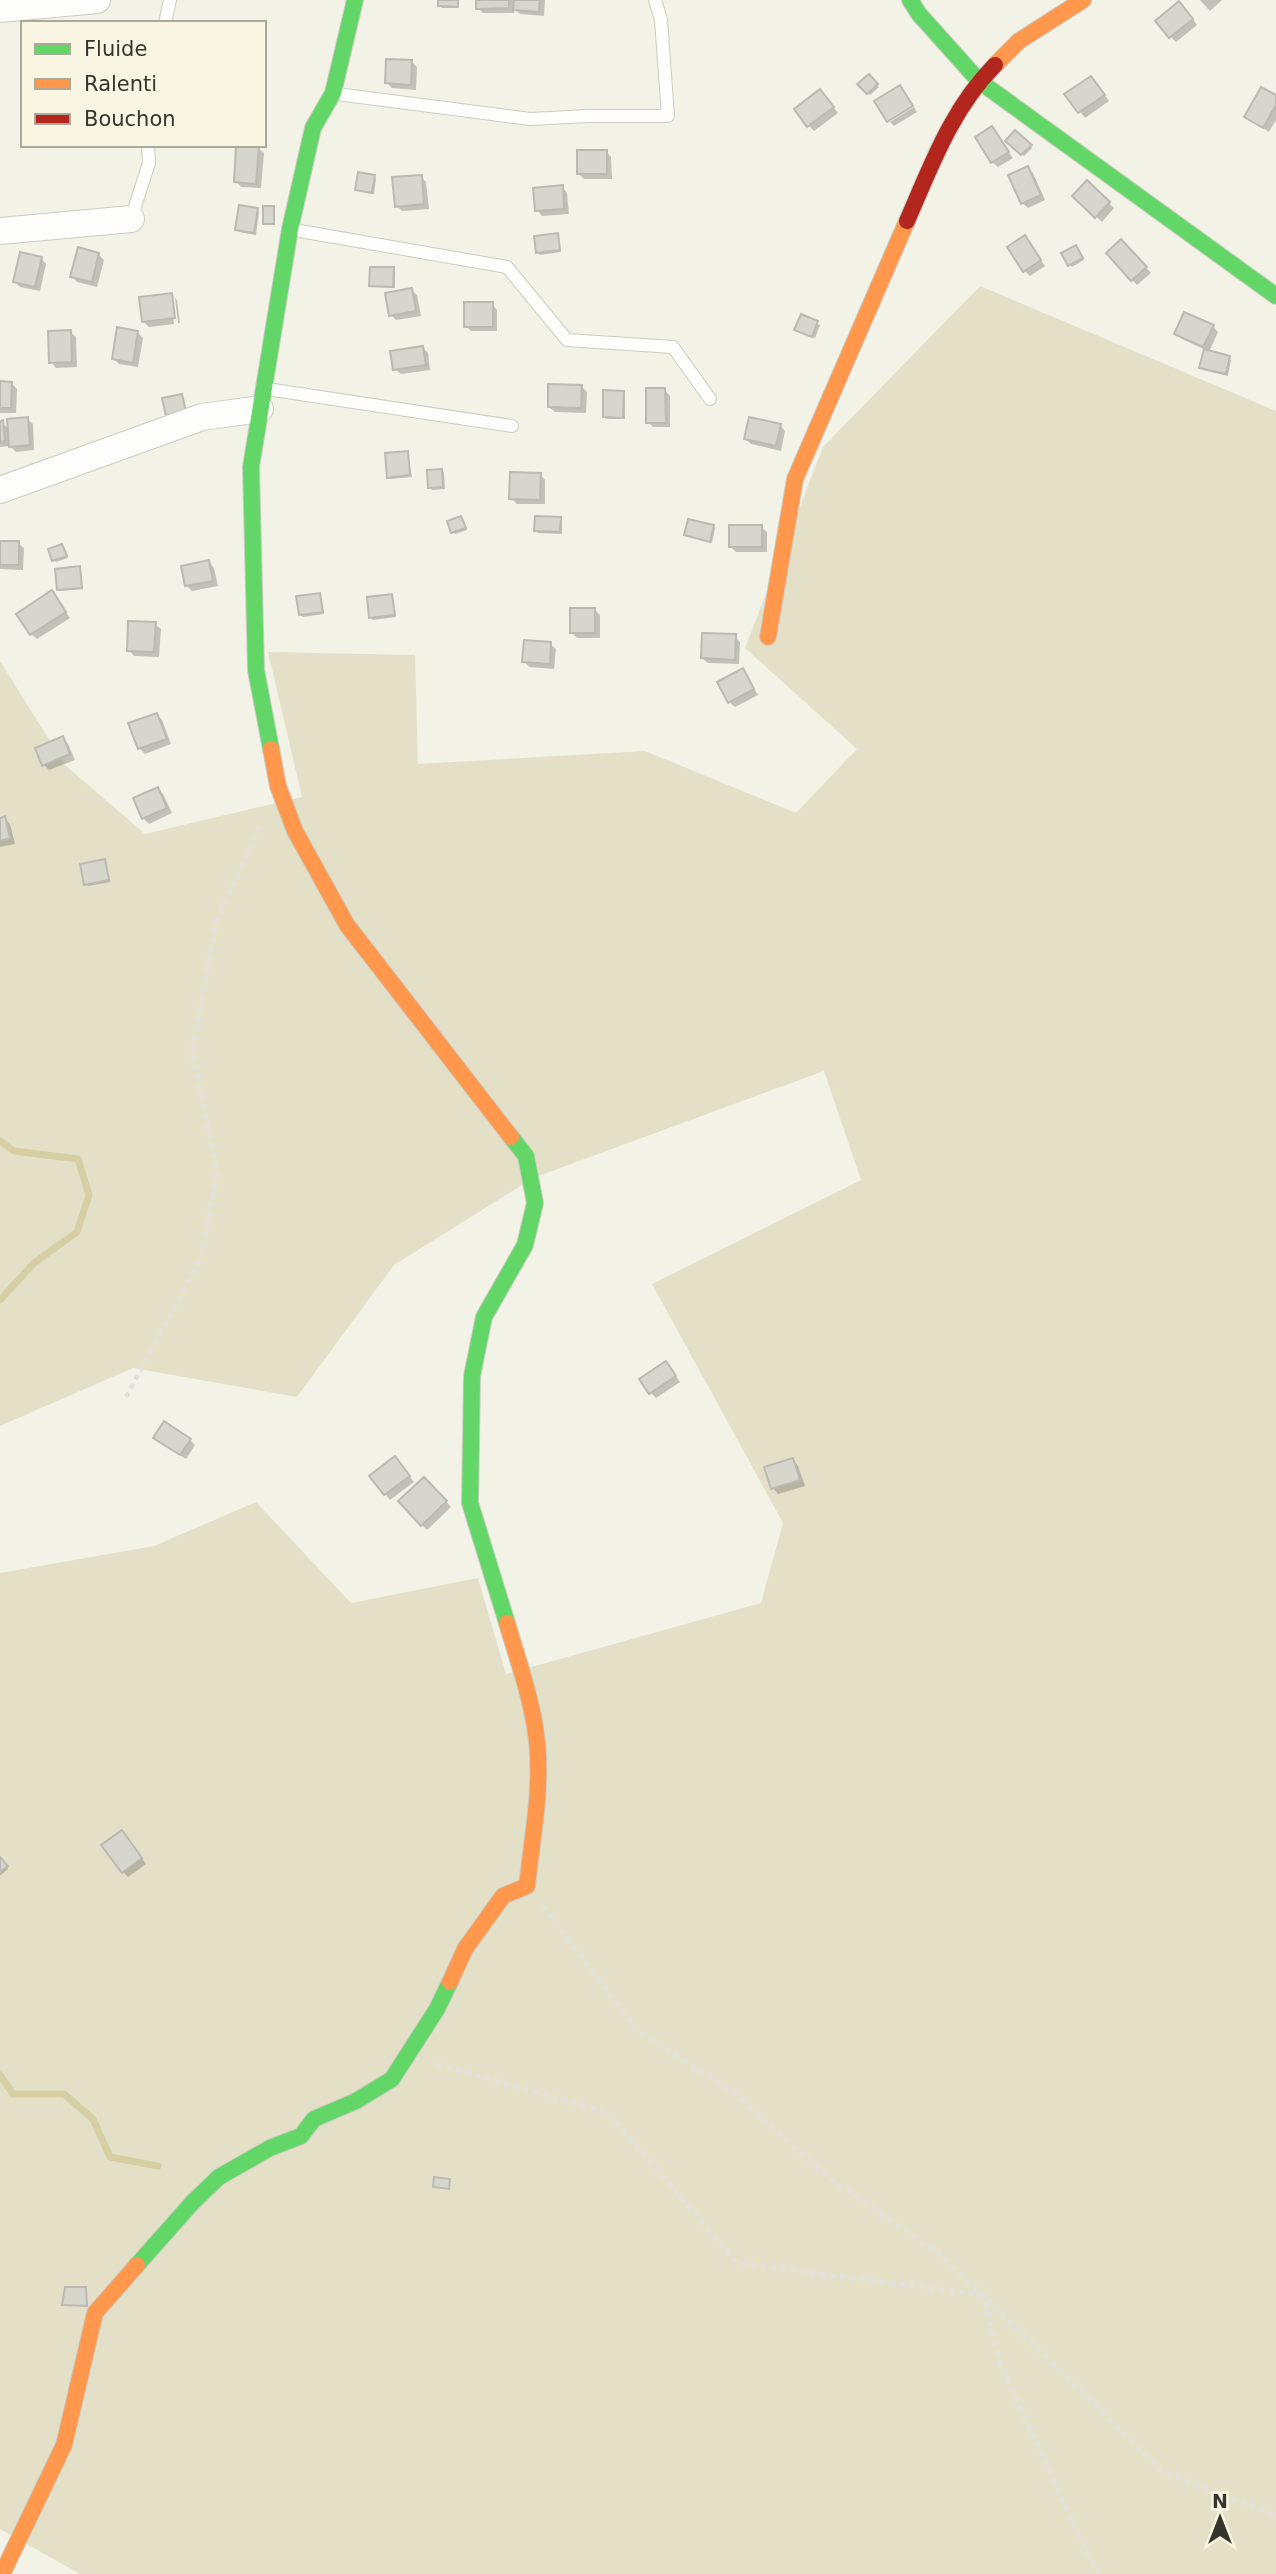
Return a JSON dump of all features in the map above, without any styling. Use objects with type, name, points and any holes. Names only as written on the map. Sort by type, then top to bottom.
[{"type":"street","points":[[0,9],[97,0]]},
{"type":"street","points":[[2,2574],[64,2445],[94,2313],[192,2203],[219,2178],[270,2148],[301,2136],[314,2119],[356,2101],[392,2079],[405,2055],[438,2009],[465,1949],[503,1896],[527,1886],[538,1790],[537,1741],[525,1683],[470,1503],[472,1376],[484,1317],[525,1245],[535,1203],[526,1156],[347,925],[295,831],[278,786],[256,670],[251,467],[261,399],[290,229],[313,128],[333,93],[355,0]]},
{"type":"street","points":[[910,0],[919,14],[979,80],[1276,296]]},
{"type":"street","points":[[768,637],[795,480],[944,135],[979,80],[1019,41],[1083,0]]},
{"type":"street","points":[[0,231],[131,219]]},
{"type":"street","points":[[0,489],[202,417],[261,399]]},
{"type":"lane","points":[[165,21],[170,0]]},
{"type":"lane","points":[[333,93],[530,119],[668,116],[661,20],[655,0]]},
{"type":"lane","points":[[131,219],[149,163],[148,147]]},
{"type":"lane","points":[[290,229],[507,267],[567,340],[673,347],[710,399]]},
{"type":"lane","points":[[261,399],[512,426]]},
{"type":"path","points":[[126,1397],[202,1256],[217,1173],[192,1051],[216,922],[261,823]]},
{"type":"path","points":[[527,1886],[638,2031],[733,2092],[823,2173],[940,2255],[1161,2471],[1276,2515]]},
{"type":"path","points":[[405,2055],[609,2113],[737,2263],[983,2295]]},
{"type":"path","points":[[983,2295],[1000,2363],[1087,2551],[1101,2574]]},
{"type":"shaded area","points":[[980,286],[1276,411],[1276,2574],[80,2574],[0,2529],[0,1573],[154,1546],[256,1502],[351,1603],[478,1578],[506,1674],[761,1603],[783,1523],[652,1284],[861,1180],[824,1071],[533,1178],[394,1265],[297,1397],[133,1368],[0,1426],[0,661],[65,765],[145,834],[302,797],[268,652],[415,655],[418,764],[645,751],[796,813],[857,749],[745,648],[823,447]]},
{"type":"building","points":[[438,0],[458,0],[458,7],[438,6]]},
{"type":"building","points":[[476,0],[509,0],[509,8],[476,9]]},
{"type":"building","points":[[514,0],[540,0],[539,12],[513,10]]},
{"type":"building","points":[[1179,1],[1193,19],[1169,38],[1155,21]]},
{"type":"building","points":[[386,59],[412,60],[411,85],[385,83]]},
{"type":"building","points":[[869,74],[878,84],[867,94],[857,84]]},
{"type":"building","points":[[1091,76],[1105,95],[1078,113],[1064,94]]},
{"type":"building","points":[[900,85],[913,106],[887,122],[874,101]]},
{"type":"building","points":[[1261,87],[1276,95],[1276,105],[1263,128],[1244,117]]},
{"type":"building","points":[[820,89],[834,107],[807,127],[794,109]]},
{"type":"building","points":[[992,126],[1009,152],[991,163],[975,137]]},
{"type":"building","points":[[1015,130],[1032,145],[1021,155],[1005,141]]},
{"type":"building","points":[[236,147],[259,147],[256,184],[234,182]]},
{"type":"building","points":[[577,150],[607,150],[607,174],[577,174]]},
{"type":"building","points":[[1028,166],[1041,195],[1021,204],[1008,175]]},
{"type":"building","points":[[358,172],[375,175],[372,193],[355,190]]},
{"type":"building","points":[[422,175],[424,204],[395,207],[392,177]]},
{"type":"building","points":[[1087,180],[1110,202],[1095,218],[1072,196]]},
{"type":"building","points":[[563,185],[564,209],[535,211],[533,188]]},
{"type":"building","points":[[239,205],[258,208],[254,233],[235,230]]},
{"type":"building","points":[[263,206],[274,206],[274,224],[263,224]]},
{"type":"building","points":[[558,233],[560,250],[536,253],[534,236]]},
{"type":"building","points":[[1025,235],[1041,260],[1023,272],[1007,247]]},
{"type":"building","points":[[1121,239],[1147,267],[1131,281],[1106,253]]},
{"type":"building","points":[[1076,245],[1083,258],[1068,266],[1061,253]]},
{"type":"building","points":[[78,247],[99,253],[92,282],[70,277]]},
{"type":"building","points":[[20,252],[42,257],[35,287],[13,282]]},
{"type":"building","points":[[370,267],[394,267],[393,287],[369,286]]},
{"type":"building","points":[[412,288],[416,311],[389,316],[385,293]]},
{"type":"building","points":[[172,293],[175,318],[142,322],[139,297]]},
{"type":"building","points":[[464,302],[493,302],[493,327],[464,327]]},
{"type":"building","points":[[1184,312],[1214,325],[1203,347],[1174,334]]},
{"type":"building","points":[[801,314],[818,321],[812,337],[794,330]]},
{"type":"building","points":[[117,327],[138,331],[133,363],[112,359]]},
{"type":"building","points":[[71,330],[72,362],[49,363],[48,331]]},
{"type":"building","points":[[423,346],[426,365],[393,370],[390,351]]},
{"type":"building","points":[[1204,349],[1230,356],[1226,374],[1199,368]]},
{"type":"building","points":[[0,381],[12,382],[11,408],[0,408]]},
{"type":"building","points":[[548,384],[582,385],[581,408],[548,407]]},
{"type":"building","points":[[646,388],[665,388],[666,423],[646,423]]},
{"type":"building","points":[[603,390],[624,391],[623,418],[603,417]]},
{"type":"building","points":[[182,394],[186,412],[166,416],[162,398]]},
{"type":"building","points":[[28,417],[30,445],[9,447],[7,419]]},
{"type":"building","points":[[749,417],[781,424],[776,446],[744,439]]},
{"type":"building","points":[[3,420],[5,441],[0,442],[0,421]]},
{"type":"building","points":[[408,451],[410,475],[387,478],[385,453]]},
{"type":"building","points":[[442,469],[443,487],[428,488],[427,470]]},
{"type":"building","points":[[510,472],[541,473],[540,500],[509,499]]},
{"type":"building","points":[[461,516],[466,528],[451,533],[447,521]]},
{"type":"building","points":[[535,516],[561,517],[560,532],[534,531]]},
{"type":"building","points":[[688,519],[714,525],[710,542],[684,535]]},
{"type":"building","points":[[729,525],[762,525],[762,547],[729,547]]},
{"type":"building","points":[[0,541],[19,541],[19,565],[0,565]]},
{"type":"building","points":[[62,544],[67,556],[52,561],[48,549]]},
{"type":"building","points":[[209,560],[213,581],[185,586],[181,566]]},
{"type":"building","points":[[80,566],[82,588],[57,590],[55,569]]},
{"type":"building","points":[[52,590],[66,612],[30,635],[16,614]]},
{"type":"building","points":[[320,593],[323,612],[299,615],[296,596]]},
{"type":"building","points":[[392,594],[395,615],[369,618],[367,597]]},
{"type":"building","points":[[570,608],[595,608],[595,633],[570,633]]},
{"type":"building","points":[[128,621],[156,622],[154,652],[127,651]]},
{"type":"building","points":[[702,633],[736,634],[735,660],[701,658]]},
{"type":"building","points":[[524,640],[551,642],[550,664],[522,662]]},
{"type":"building","points":[[743,668],[754,689],[728,703],[717,682]]},
{"type":"building","points":[[157,713],[167,739],[138,749],[128,723]]},
{"type":"building","points":[[63,736],[70,754],[42,766],[35,748]]},
{"type":"building","points":[[158,787],[167,808],[142,819],[133,798]]},
{"type":"building","points":[[5,816],[10,838],[0,841],[0,818]]},
{"type":"building","points":[[105,859],[109,880],[84,885],[80,864]]},
{"type":"building","points":[[666,1361],[676,1376],[649,1394],[639,1379]]},
{"type":"building","points":[[164,1421],[191,1439],[180,1455],[153,1438]]},
{"type":"building","points":[[395,1456],[410,1476],[384,1495],[369,1476]]},
{"type":"building","points":[[793,1458],[800,1480],[771,1489],[764,1467]]},
{"type":"building","points":[[424,1477],[447,1501],[421,1526],[398,1501]]},
{"type":"building","points":[[122,1830],[142,1858],[122,1873],[101,1845]]},
{"type":"building","points":[[0,1857],[8,1866],[0,1872]]},
{"type":"building","points":[[434,2177],[450,2179],[449,2189],[433,2187]]},
{"type":"building","points":[[65,2287],[86,2287],[87,2306],[62,2305]]},
{"type":"waterway","points":[[0,1141],[14,1151],[78,1159],[89,1195],[77,1232],[34,1263],[0,1300]]},
{"type":"waterway","points":[[0,2075],[13,2094],[64,2094],[93,2119],[110,2157],[158,2166]]},
{"type":"traffic: fast","points":[[271,749],[256,670],[251,467],[290,229],[313,128],[333,93],[355,0]]},
{"type":"traffic: fast","points":[[910,0],[919,14],[979,81],[1276,296]]},
{"type":"traffic: fast","points":[[507,1623],[470,1503],[472,1376],[484,1317],[525,1245],[535,1203],[526,1156],[511,1137]]},
{"type":"traffic: fast","points":[[137,2265],[219,2177],[270,2148],[301,2136],[314,2119],[356,2101],[392,2079],[437,2009],[450,1982]]},
{"type":"traffic: slow","points":[[995,65],[1019,41],[1083,0]]},
{"type":"traffic: slow","points":[[768,637],[795,479],[907,221]]},
{"type":"traffic: slow","points":[[271,749],[278,786],[295,831],[347,925],[511,1137]]},
{"type":"traffic: slow","points":[[450,1982],[465,1949],[503,1896],[527,1886],[537,1796],[537,1742],[529,1697],[507,1623]]},
{"type":"traffic: slow","points":[[2,2574],[64,2445],[95,2313],[137,2265]]},
{"type":"traffic: jam","points":[[907,221],[955,119],[966,100],[995,65]]}]
